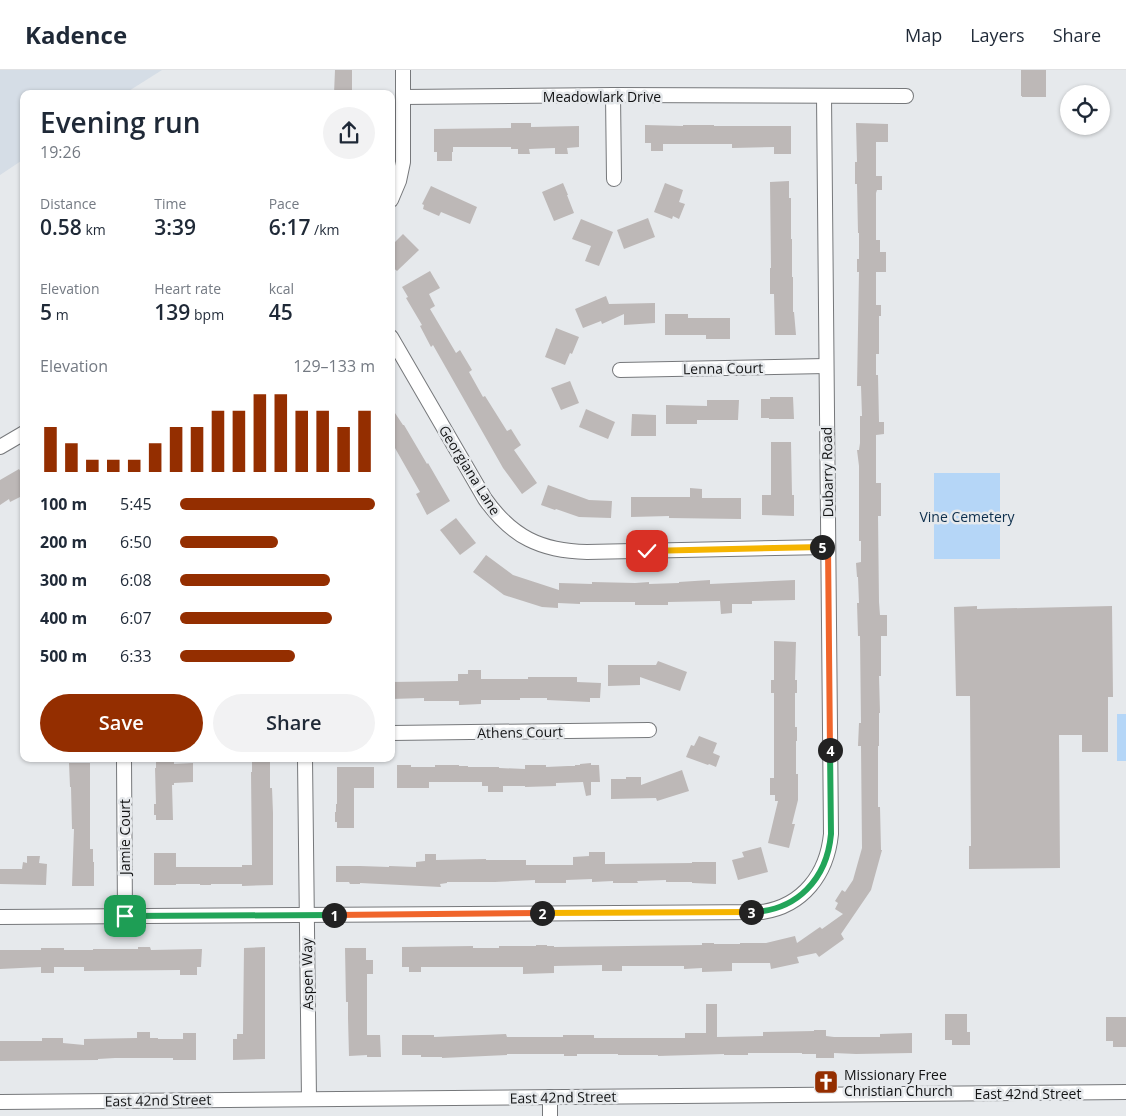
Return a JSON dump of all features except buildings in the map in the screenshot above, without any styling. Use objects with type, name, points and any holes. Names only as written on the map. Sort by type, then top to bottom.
[{"type":"street","points":[[395,190],[403,162],[403,70]]},
{"type":"street","points":[[613,95],[614,179]]},
{"type":"street","name":"Meadowlark Drive","points":[[403,97],[613,95],[906,96]]},
{"type":"street","name":"Dubarry Road","points":[[0,917],[762,912],[780,907],[797,898],[807,889],[822,870],[830,847],[831,834],[824,96]]},
{"type":"street","name":"Georgiana Lane","points":[[395,344],[492,509],[515,531],[537,544],[568,552],[828,547]]},
{"type":"street","name":"Lenna Court","points":[[620,370],[826,366]]},
{"type":"street","points":[[0,447],[20,435]]},
{"type":"street","name":"Athens Court","points":[[395,734],[649,730]]},
{"type":"street","name":"Jamie Court","points":[[124,762],[125,916]]},
{"type":"street","name":"Aspen Way","points":[[305,762],[309,1099]]},
{"type":"street","name":"East 42nd Street","points":[[0,1102],[1126,1092]]},
{"type":"street","points":[[550,1097],[550,1116]]},
{"type":"shaded area","points":[[0,70],[162,70],[130,90],[20,90],[20,162],[0,175]]},
{"type":"green space","name":"Vine Cemetery","points":[[934,473],[1000,473],[1000,559],[934,559]]},
{"type":"green space","points":[[1117,714],[1126,714],[1126,761],[1117,761]]},
{"type":"place","name":"Missionary Free Christian Church","points":[[826,1082]]},
{"type":"route","points":[[125,916],[762,912],[780,907],[797,898],[822,870],[830,847],[828,547],[647,551]]}]
